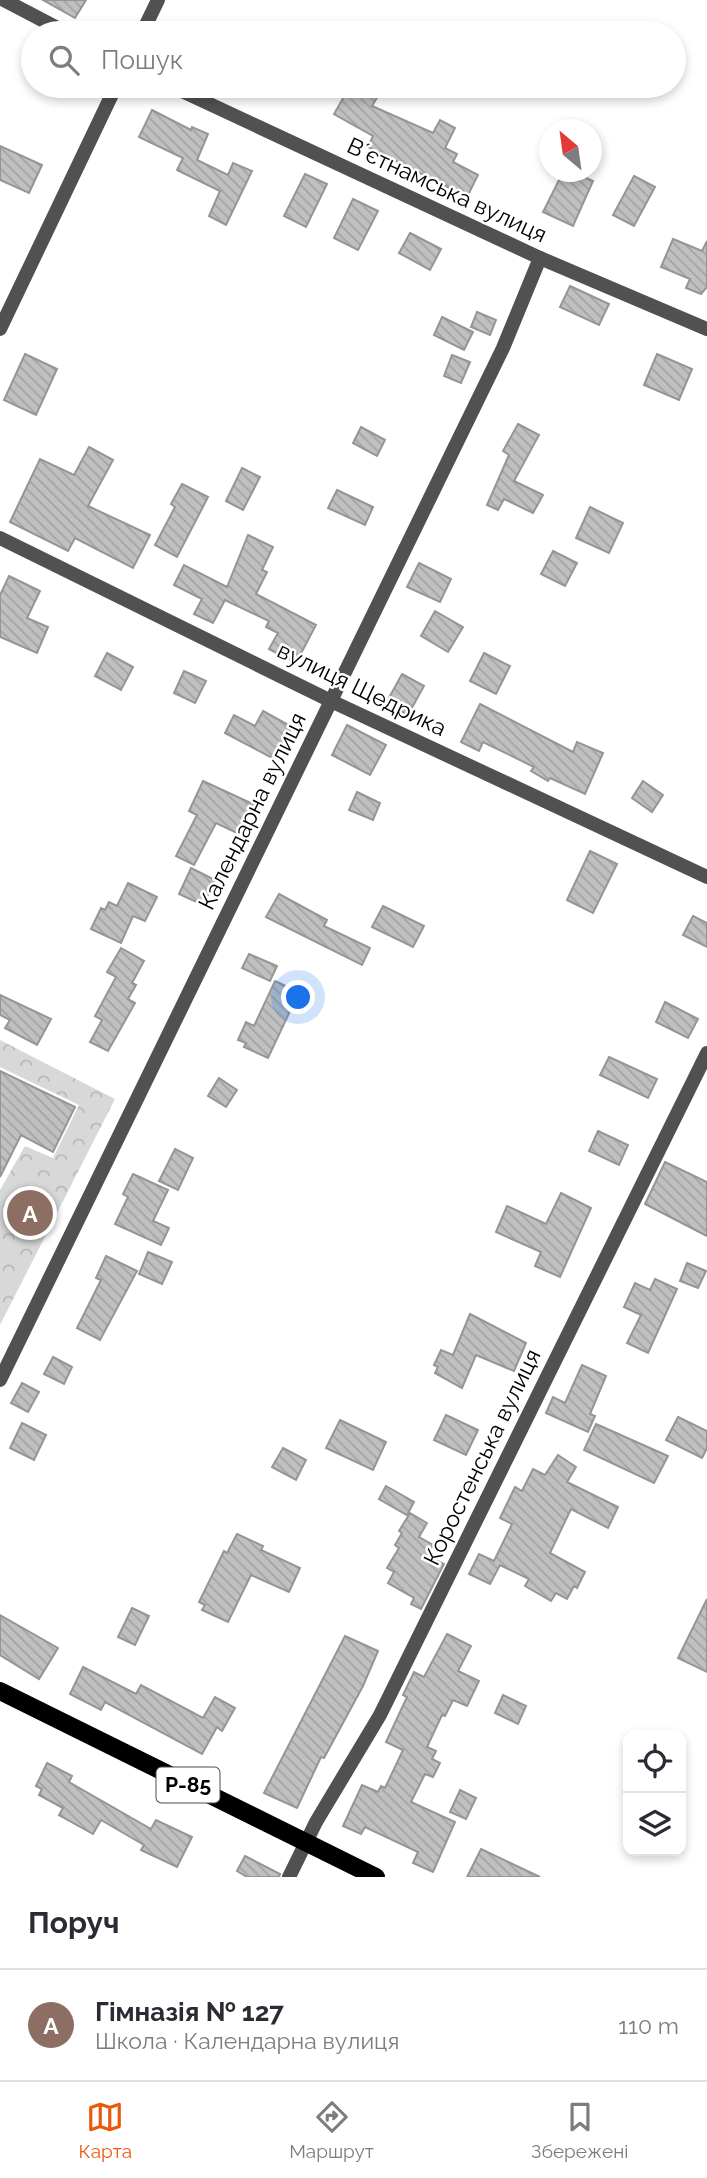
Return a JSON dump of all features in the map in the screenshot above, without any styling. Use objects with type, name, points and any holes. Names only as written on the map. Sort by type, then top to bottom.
[{"type":"main road","name":"Р-85","points":[[0,1691],[376,1877]]},
{"type":"street","points":[[4,0],[44,21]]},
{"type":"street","points":[[148,21],[158,0]]},
{"type":"street","points":[[0,329],[110,98]]},
{"type":"street","name":"Вʼєтнамська вулиця","points":[[197,98],[540,258],[707,329]]},
{"type":"street","name":"Календарна вулиця","points":[[0,1380],[503,348],[540,258]]},
{"type":"street","name":"вулиця Щедрика","points":[[0,538],[331,701],[707,877]]},
{"type":"street","name":"Коростенська вулиця","points":[[289,1877],[316,1822],[380,1715],[707,1053]]},
{"type":"green space","points":[[0,1040],[115,1099],[0,1325],[0,1190],[25,1146],[53,1158],[79,1105],[0,1067]]},
{"type":"building","points":[[43,0],[86,0],[75,18]]},
{"type":"building","points":[[343,98],[377,98],[372,106],[433,133],[440,120],[455,128],[445,148],[457,154],[453,162],[478,175],[467,197],[368,147],[373,136],[334,114]]},
{"type":"building","points":[[152,110],[191,130],[192,127],[208,134],[197,160],[228,175],[233,163],[252,171],[226,225],[209,216],[220,191],[177,170],[183,158],[139,137]]},
{"type":"building","points":[[0,146],[42,165],[29,193],[0,180]]},
{"type":"building","points":[[305,174],[327,184],[306,227],[284,216]]},
{"type":"building","points":[[634,176],[655,187],[634,226],[613,215]]},
{"type":"building","points":[[558,182],[593,182],[573,226],[543,212]]},
{"type":"building","points":[[353,199],[378,211],[358,250],[334,238]]},
{"type":"building","points":[[410,233],[441,249],[430,270],[399,253]]},
{"type":"building","points":[[673,239],[702,251],[707,241],[707,287],[701,294],[686,288],[690,279],[661,267]]},
{"type":"building","points":[[570,286],[609,304],[599,325],[560,307]]},
{"type":"building","points":[[477,312],[496,320],[490,335],[471,327]]},
{"type":"building","points":[[442,317],[473,332],[464,350],[434,335]]},
{"type":"building","points":[[25,354],[57,369],[36,415],[4,400]]},
{"type":"building","points":[[657,354],[692,369],[679,400],[644,385]]},
{"type":"building","points":[[452,355],[470,362],[461,383],[444,376]]},
{"type":"building","points":[[518,424],[539,435],[514,481],[543,495],[533,513],[504,499],[498,510],[487,505],[509,455],[503,451]]},
{"type":"building","points":[[361,427],[385,440],[377,456],[353,443]]},
{"type":"building","points":[[89,447],[113,460],[88,506],[150,535],[133,568],[75,538],[68,551],[10,522],[40,459],[74,475]]},
{"type":"building","points":[[242,468],[260,477],[243,510],[226,501]]},
{"type":"building","points":[[182,484],[208,497],[177,557],[155,545],[175,507],[171,504]]},
{"type":"building","points":[[337,490],[373,507],[365,525],[328,508]]},
{"type":"building","points":[[590,507],[623,523],[609,553],[576,538]]},
{"type":"building","points":[[248,535],[273,547],[262,570],[267,572],[256,594],[316,625],[296,663],[269,649],[278,633],[266,627],[269,621],[225,600],[213,623],[194,614],[202,599],[174,585],[184,565],[227,587]]},
{"type":"building","points":[[553,551],[577,563],[565,586],[541,574]]},
{"type":"building","points":[[419,563],[451,579],[440,602],[407,587]]},
{"type":"building","points":[[9,576],[40,591],[27,618],[48,627],[37,653],[0,637],[0,595]]},
{"type":"building","points":[[435,611],[463,627],[448,652],[421,636]]},
{"type":"building","points":[[107,653],[133,667],[121,690],[95,676]]},
{"type":"building","points":[[484,653],[510,666],[496,694],[470,681]]},
{"type":"building","points":[[184,671],[206,681],[195,703],[174,693]]},
{"type":"building","points":[[402,674],[424,686],[408,715],[386,703]]},
{"type":"building","points":[[480,704],[573,752],[577,742],[603,753],[585,794],[550,778],[548,781],[531,771],[534,767],[483,742],[479,751],[461,742]]},
{"type":"building","points":[[263,711],[292,727],[274,759],[225,733],[234,715],[255,726]]},
{"type":"building","points":[[347,725],[386,745],[370,775],[332,755]]},
{"type":"building","points":[[203,781],[253,804],[239,834],[216,823],[194,865],[176,856],[197,815],[189,811]]},
{"type":"building","points":[[643,781],[663,795],[652,812],[632,798]]},
{"type":"building","points":[[357,792],[380,803],[373,820],[349,810]]},
{"type":"building","points":[[590,851],[617,864],[593,913],[567,900]]},
{"type":"building","points":[[191,868],[215,880],[203,905],[179,894]]},
{"type":"building","points":[[128,883],[157,897],[145,921],[133,916],[121,943],[91,929],[101,908],[105,910],[109,902],[117,906]]},
{"type":"building","points":[[279,894],[327,920],[324,926],[370,948],[362,965],[266,917]]},
{"type":"building","points":[[383,906],[424,926],[413,947],[372,927]]},
{"type":"building","points":[[693,916],[707,923],[707,947],[683,935]]},
{"type":"building","points":[[121,948],[144,961],[132,983],[136,985],[128,999],[135,1003],[108,1051],[90,1042],[102,1020],[95,1016],[116,977],[107,972]]},
{"type":"building","points":[[249,954],[277,966],[270,981],[242,968]]},
{"type":"building","points":[[275,981],[299,992],[268,1058],[244,1047],[246,1043],[238,1040],[246,1022],[254,1026]]},
{"type":"building","points":[[0,995],[51,1019],[37,1045],[5,1028],[10,1020],[0,1015]]},
{"type":"building","points":[[665,1002],[698,1019],[688,1038],[656,1022]]},
{"type":"building","points":[[609,1057],[657,1079],[648,1098],[600,1075]]},
{"type":"building","points":[[0,1071],[75,1107],[53,1152],[21,1135],[0,1177]]},
{"type":"building","points":[[219,1078],[237,1090],[226,1107],[208,1096]]},
{"type":"building","points":[[598,1131],[628,1145],[619,1165],[589,1151]]},
{"type":"building","points":[[175,1149],[193,1158],[178,1190],[159,1181]]},
{"type":"building","points":[[665,1162],[707,1182],[707,1236],[645,1204]]},
{"type":"building","points":[[133,1174],[168,1190],[153,1221],[169,1228],[161,1245],[115,1224],[128,1197],[123,1194]]},
{"type":"building","points":[[561,1193],[591,1208],[560,1277],[535,1266],[541,1252],[496,1232],[507,1206],[546,1224]]},
{"type":"building","points":[[148,1252],[172,1262],[162,1284],[139,1274]]},
{"type":"building","points":[[106,1256],[137,1271],[100,1340],[77,1328],[101,1280],[96,1278]]},
{"type":"building","points":[[687,1263],[706,1271],[698,1288],[680,1281]]},
{"type":"building","points":[[655,1279],[677,1289],[648,1353],[627,1343],[641,1315],[624,1307],[635,1283],[650,1290]]},
{"type":"building","points":[[470,1314],[526,1343],[514,1371],[476,1355],[462,1388],[435,1373],[438,1367],[434,1365],[441,1350],[453,1355]]},
{"type":"building","points":[[53,1357],[72,1367],[64,1384],[44,1374]]},
{"type":"building","points":[[582,1365],[606,1376],[590,1414],[595,1416],[588,1432],[546,1413],[553,1397],[565,1403]]},
{"type":"building","points":[[22,1383],[39,1392],[28,1412],[11,1403]]},
{"type":"building","points":[[446,1415],[478,1430],[466,1455],[434,1440]]},
{"type":"building","points":[[678,1417],[707,1431],[707,1448],[702,1458],[666,1440]]},
{"type":"building","points":[[340,1420],[386,1442],[373,1470],[326,1448]]},
{"type":"building","points":[[22,1423],[46,1435],[34,1460],[10,1448]]},
{"type":"building","points":[[596,1424],[668,1456],[654,1483],[584,1450]]},
{"type":"building","points":[[283,1448],[306,1460],[296,1480],[272,1467]]},
{"type":"building","points":[[558,1455],[576,1467],[567,1482],[618,1507],[608,1528],[571,1509],[550,1553],[585,1572],[577,1588],[574,1586],[567,1599],[556,1593],[551,1601],[525,1586],[529,1579],[500,1565],[490,1584],[469,1574],[479,1554],[494,1561],[512,1524],[500,1518],[515,1487],[522,1491],[533,1469],[545,1475]]},
{"type":"building","points":[[386,1486],[414,1502],[407,1515],[379,1499]]},
{"type":"building","points":[[410,1513],[427,1523],[419,1537],[433,1545],[427,1556],[444,1564],[421,1609],[411,1604],[414,1598],[388,1583],[394,1572],[387,1568],[399,1548],[395,1545],[402,1533],[399,1531]]},
{"type":"building","points":[[237,1534],[263,1546],[261,1550],[300,1568],[289,1592],[251,1575],[228,1622],[202,1610],[205,1605],[199,1602],[224,1551],[227,1553]]},
{"type":"building","points":[[707,1599],[707,1672],[678,1658]]},
{"type":"building","points":[[132,1608],[149,1616],[135,1645],[118,1637]]},
{"type":"building","points":[[0,1615],[58,1648],[39,1679],[0,1655]]},
{"type":"building","points":[[447,1634],[471,1646],[458,1671],[479,1681],[467,1706],[453,1700],[445,1716],[442,1715],[427,1747],[436,1751],[432,1759],[440,1763],[433,1777],[425,1774],[411,1802],[455,1822],[433,1872],[413,1863],[418,1852],[365,1827],[361,1834],[343,1826],[362,1785],[378,1792],[381,1786],[385,1788],[403,1750],[386,1742],[407,1697],[403,1695],[414,1672],[424,1677]]},
{"type":"building","points":[[345,1636],[378,1651],[363,1686],[324,1758],[321,1757],[297,1808],[264,1793]]},
{"type":"building","points":[[83,1667],[136,1694],[141,1685],[203,1718],[215,1697],[235,1708],[222,1731],[217,1727],[202,1754],[105,1702],[101,1710],[70,1694]]},
{"type":"building","points":[[503,1695],[526,1706],[518,1724],[495,1713]]},
{"type":"building","points":[[47,1763],[72,1776],[69,1782],[151,1829],[156,1820],[192,1837],[177,1867],[141,1850],[144,1845],[101,1820],[93,1834],[59,1815],[63,1808],[39,1795],[42,1789],[36,1786]]},
{"type":"building","points":[[460,1790],[476,1798],[466,1819],[450,1812]]},
{"type":"building","points":[[481,1849],[540,1877],[467,1877]]},
{"type":"building","points":[[245,1856],[280,1874],[279,1877],[247,1877],[237,1871]]},
{"type":"place","name":"Гімназія № 127","points":[[30,1213]]}]
